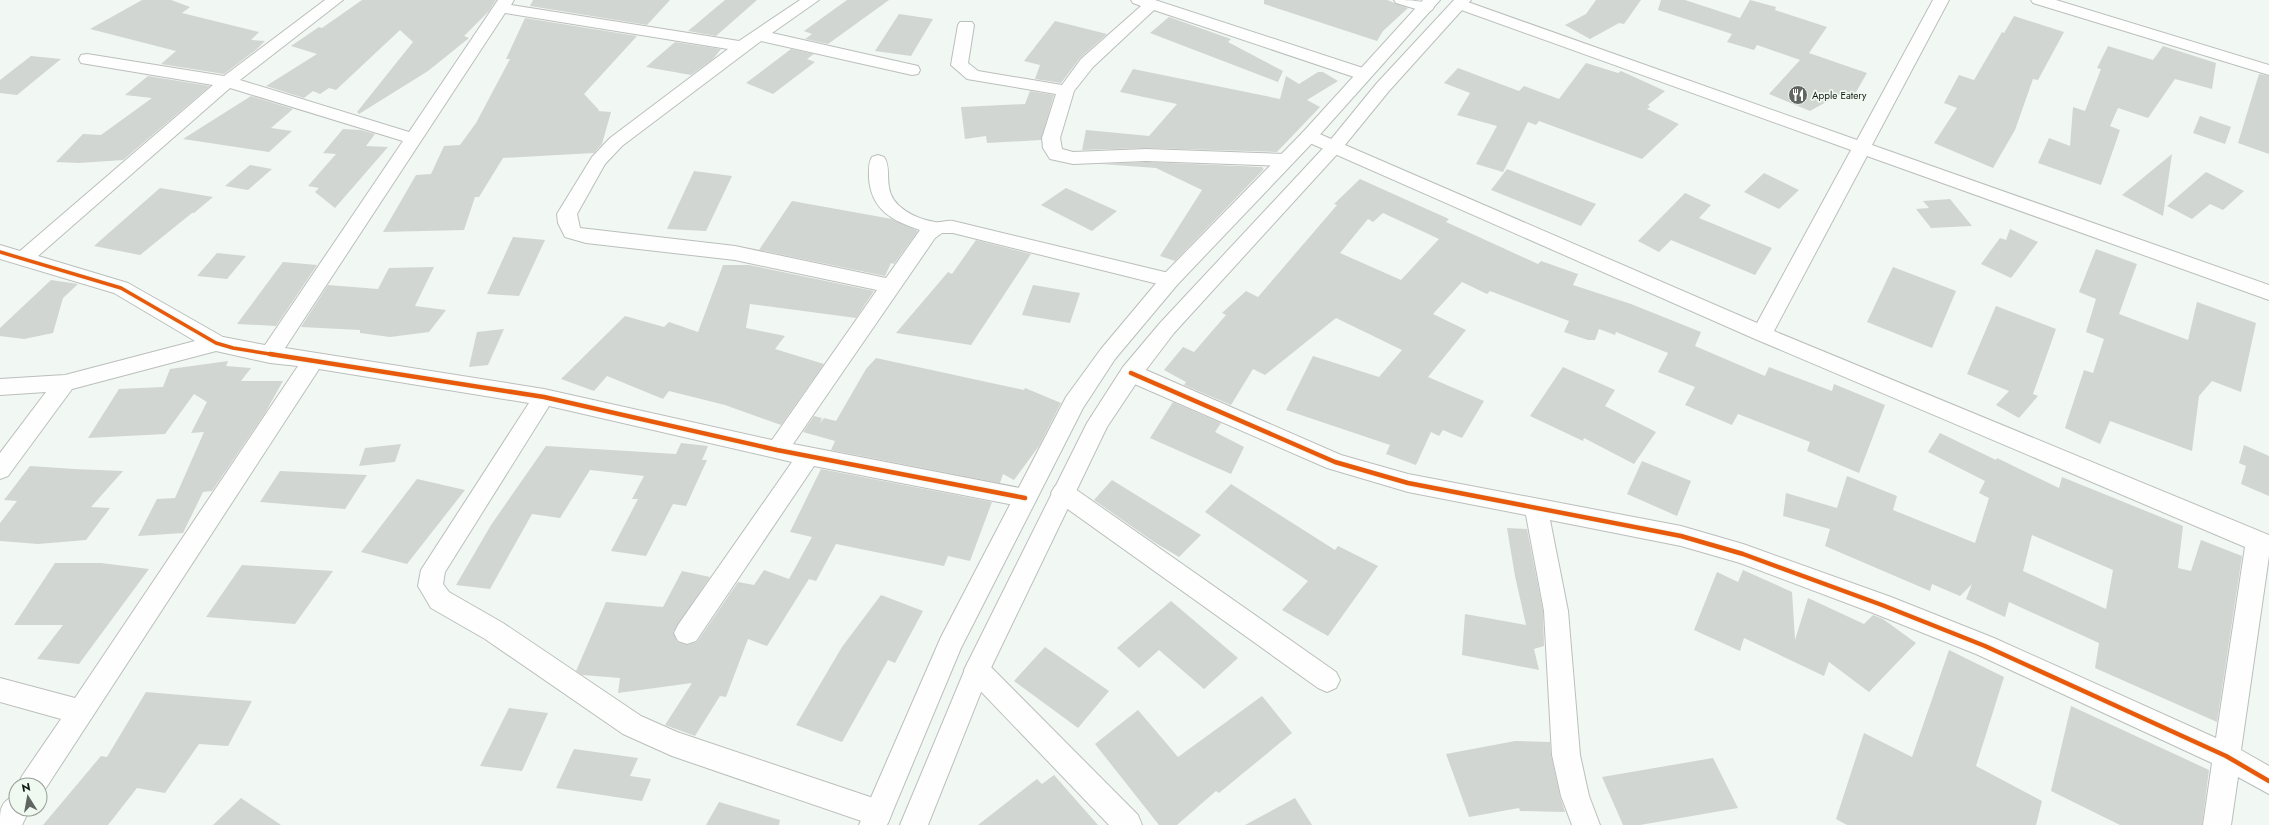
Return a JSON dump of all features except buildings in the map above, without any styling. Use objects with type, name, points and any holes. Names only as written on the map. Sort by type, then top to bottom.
[{"type":"street","points":[[24,258],[227,82],[334,0]]},
{"type":"street","points":[[811,0],[742,46],[616,142],[598,161],[567,214],[568,224],[572,232],[586,236],[735,254],[890,286]]},
{"type":"street","points":[[1402,0],[1429,3]]},
{"type":"street","points":[[1762,334],[1860,147],[1940,0]]},
{"type":"street","points":[[2039,0],[2269,70]]},
{"type":"street","points":[[1284,160],[1126,155],[1059,156],[1054,152],[1051,138],[1066,91],[1087,63],[1145,2],[1363,74]]},
{"type":"street","points":[[914,825],[977,670],[1098,423],[1132,373],[1198,292],[1334,146],[1383,87],[1461,2],[2269,294]]},
{"type":"street","points":[[544,397],[433,570],[430,586],[440,600],[494,631],[632,725],[672,743],[875,819],[950,645],[1074,403],[1108,354],[1170,280],[1284,160],[1309,136],[1363,74],[1429,3]]},
{"type":"street","points":[[270,355],[503,4],[742,46]]},
{"type":"street","points":[[966,25],[959,65],[965,71],[973,75],[1066,91]]},
{"type":"street","points":[[758,35],[912,70]]},
{"type":"street","points":[[87,59],[227,82],[414,139]]},
{"type":"street","points":[[1309,136],[1762,334],[2264,544],[2226,756],[2217,825]]},
{"type":"street","points":[[878,161],[881,196],[888,207],[902,216],[935,229]]},
{"type":"street","points":[[777,450],[890,286],[928,233],[935,229],[942,226],[954,227],[1170,280]]},
{"type":"street","points":[[0,252],[121,288],[216,343],[270,355],[313,360],[544,397],[777,450],[1025,498]]},
{"type":"street","points":[[0,386],[65,383],[216,343]]},
{"type":"street","points":[[37,777],[313,360]]},
{"type":"street","points":[[1132,373],[1336,462],[1408,483],[1681,536],[1758,560],[1882,605],[1985,646],[2226,756],[2269,781]]},
{"type":"street","points":[[0,470],[65,383]]},
{"type":"street","points":[[687,634],[808,456]]},
{"type":"street","points":[[1063,493],[1328,680]]},
{"type":"street","points":[[1536,508],[1556,611],[1566,755],[1575,796],[1586,825]]},
{"type":"street","points":[[977,670],[1128,825]]},
{"type":"street","points":[[0,690],[81,712]]},
{"type":"cycle path","points":[[0,252],[121,288],[216,343],[233,348],[544,397],[777,450],[1025,498]]},
{"type":"cycle path","points":[[1131,373],[1335,462],[1408,483],[1681,536],[1743,554],[1882,605],[1985,646],[2226,756],[2269,781]]},
{"type":"place","name":"Apple Eatery","points":[[1798,95]]}]
